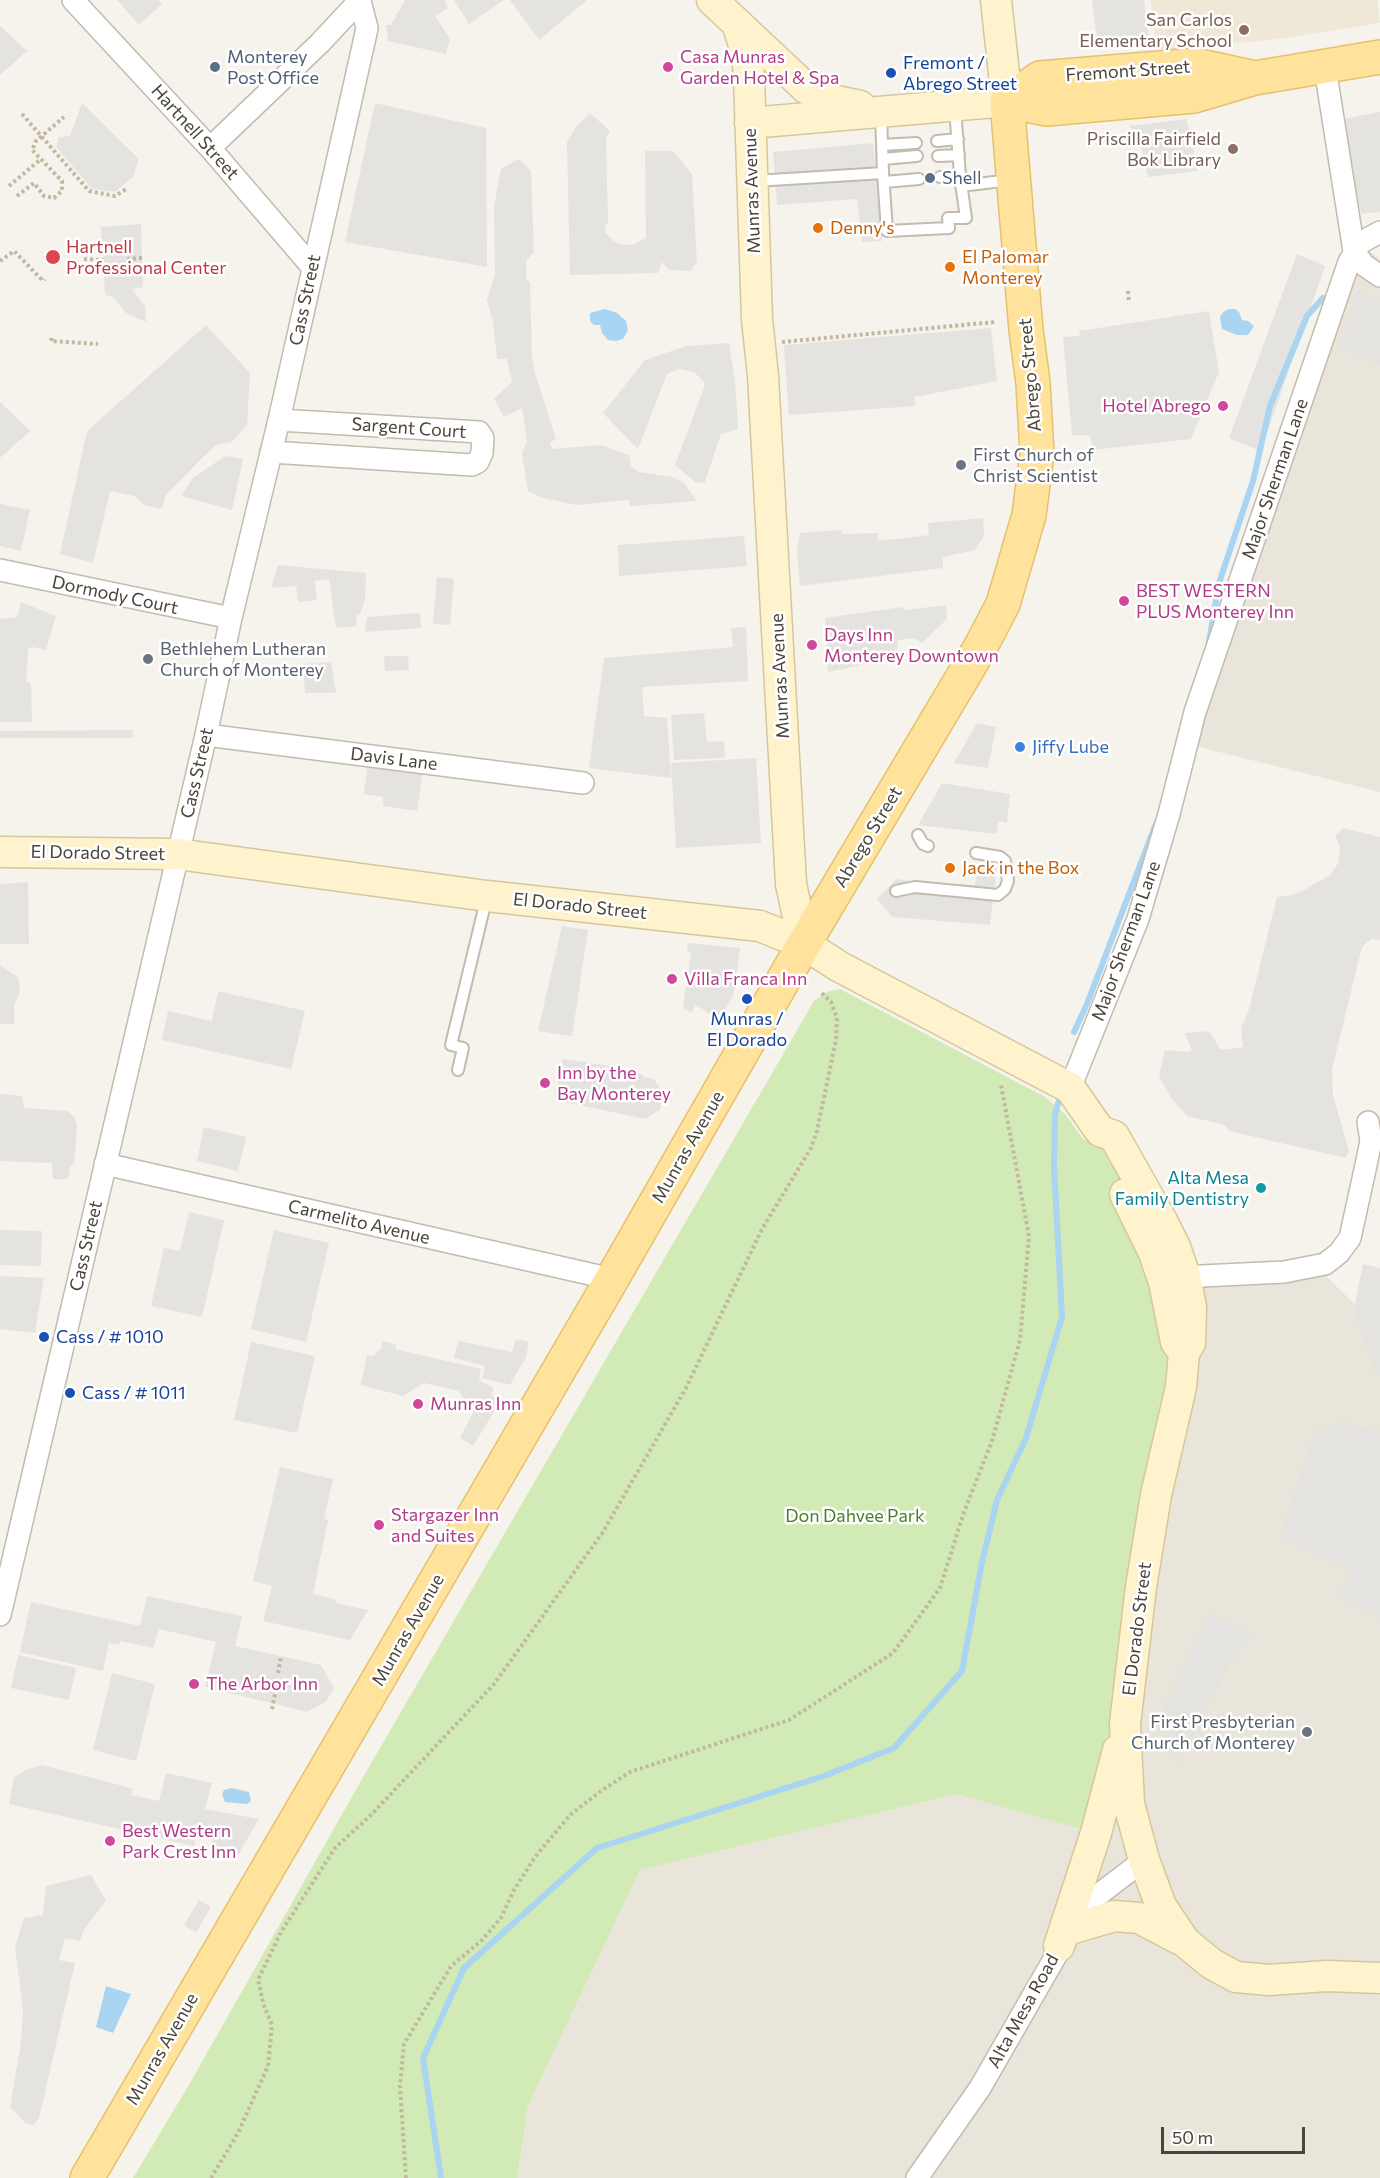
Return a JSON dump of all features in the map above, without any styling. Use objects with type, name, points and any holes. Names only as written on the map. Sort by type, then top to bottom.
[{"type":"main road","name":"Fremont Street","points":[[1007,101],[1047,109],[1194,96],[1255,78],[1380,57]]},
{"type":"main road","name":"Abrego Street","points":[[804,944],[984,641],[1003,604],[1029,515],[1037,454],[1033,383],[1026,330],[1007,101]]},
{"type":"main road","name":"Munras Avenue","points":[[87,2178],[612,1279],[804,944]]},
{"type":"street","name":"Hartnell Street","points":[[73,0],[210,148],[313,268]]},
{"type":"street","points":[[210,148],[320,43],[360,0]]},
{"type":"street","name":"Cass Street","points":[[0,1615],[279,420],[367,28],[360,0]]},
{"type":"street","name":"Munras Avenue","points":[[712,0],[738,26],[747,55],[757,319],[763,376],[791,884],[804,944]]},
{"type":"street","name":"Abrego Street","points":[[996,0],[1007,101]]},
{"type":"street","name":"Fremont Street","points":[[738,26],[807,89],[827,99],[880,111]]},
{"type":"street","points":[[1324,68],[1354,251],[1364,265],[1380,276]]},
{"type":"street","name":"Fremont Street","points":[[750,123],[1007,101]]},
{"type":"street","points":[[1354,251],[1365,240],[1380,232]]},
{"type":"street","name":"Major Sherman Lane","points":[[1070,1088],[1138,919],[1169,814],[1195,712],[1354,251]]},
{"type":"street","name":"Sargent Court","points":[[271,452],[472,465],[478,462],[482,453],[483,438],[479,432],[279,420]]},
{"type":"street","name":"Dormody Court","points":[[0,570],[231,618]]},
{"type":"street","name":"Davis Lane","points":[[206,735],[583,783]]},
{"type":"street","name":"El Dorado Street","points":[[0,852],[177,854],[487,896],[760,926],[804,944],[840,967],[1070,1088],[1100,1131],[1100,1144],[1154,1253],[1164,1282],[1176,1342],[1184,1353]]},
{"type":"street","points":[[1141,1227],[1152,1231],[1157,1236],[1172,1274],[1177,1277],[1284,1272],[1325,1264],[1339,1253],[1350,1238],[1371,1141],[1368,1122]]},
{"type":"street","name":"El Dorado Street","points":[[1100,1131],[1114,1136],[1162,1221],[1175,1247],[1185,1276],[1191,1307],[1190,1343],[1184,1353],[1181,1387],[1156,1495],[1125,1724],[1129,1804],[1144,1860],[1161,1906],[1185,1942],[1212,1964],[1236,1977],[1269,1980],[1327,1976],[1380,1978]]},
{"type":"street","name":"Carmelito Avenue","points":[[105,1164],[612,1279]]},
{"type":"street","points":[[1065,1937],[1125,1724]]},
{"type":"street","name":"Alta Mesa Road","points":[[917,2178],[980,2088],[1084,1905],[1144,1860]]},
{"type":"street","points":[[1065,1937],[1114,1916],[1139,1918],[1185,1942]]},
{"type":"lane","points":[[880,111],[887,231],[949,228],[948,219],[966,218],[955,105]]},
{"type":"lane","points":[[937,141],[958,140]]},
{"type":"lane","points":[[882,145],[916,143]]},
{"type":"lane","points":[[938,156],[959,155]]},
{"type":"lane","points":[[883,159],[917,156]]},
{"type":"lane","points":[[752,182],[883,177],[919,179]]},
{"type":"lane","points":[[940,177],[961,181],[1014,180]]},
{"type":"lane","points":[[918,836],[923,844],[928,846]]},
{"type":"lane","points":[[896,891],[915,887],[998,895],[1005,889],[1008,881],[1005,861],[1000,857],[976,853]]},
{"type":"lane","points":[[458,1070],[463,1048],[451,1045],[487,896]]},
{"type":"path","points":[[22,114],[89,190],[116,196],[128,188]]},
{"type":"path","points":[[17,196],[34,183],[44,196],[54,198],[62,190],[62,181],[32,150],[36,141],[64,117]]},
{"type":"path","points":[[9,186],[41,159]]},
{"type":"path","points":[[0,261],[14,251],[43,281],[44,279]]},
{"type":"path","points":[[127,259],[142,258]]},
{"type":"path","points":[[84,259],[103,260]]},
{"type":"path","points":[[1128,291],[1129,303]]},
{"type":"path","points":[[778,342],[995,322]]},
{"type":"path","points":[[52,338],[51,341],[98,344]]},
{"type":"path","points":[[210,2178],[238,2133],[268,2066],[272,2025],[264,2006],[258,1980],[281,1932],[335,1848],[371,1815],[494,1684],[603,1532],[686,1388],[762,1229],[811,1148],[817,1131],[836,1040],[837,1018],[831,1002],[822,993]]},
{"type":"path","points":[[406,2178],[400,2086],[404,2044],[452,1966],[481,1941],[501,1918],[514,1890],[535,1857],[570,1815],[630,1772],[789,1720],[893,1653],[940,1588],[964,1512],[992,1441],[1020,1340],[1029,1236],[1001,1085]]},
{"type":"path","points":[[278,1673],[281,1656]]},
{"type":"path","points":[[272,1709],[275,1694]]},
{"type":"shaded area","points":[[117,0],[159,0],[162,4],[139,25]]},
{"type":"shaded area","points":[[405,0],[444,0],[448,8],[435,16],[450,39],[446,54],[388,41],[386,25],[391,25]]},
{"type":"shaded area","points":[[454,0],[504,0],[469,24]]},
{"type":"shaded area","points":[[510,0],[587,0],[539,40]]},
{"type":"shaded area","points":[[1092,0],[1144,0],[1149,42],[1098,47]]},
{"type":"shaded area","name":"San Carlos Elementary School","points":[[1151,0],[1377,0],[1380,23],[1286,38],[1156,51]]},
{"type":"shaded area","points":[[0,26],[27,51],[0,75]]},
{"type":"shaded area","points":[[82,103],[139,159],[133,177],[115,192],[92,189],[56,147],[59,137],[70,136]]},
{"type":"shaded area","points":[[375,103],[486,128],[487,267],[345,242]]},
{"type":"shaded area","points":[[1380,112],[1380,212],[1361,214],[1342,119]]},
{"type":"shaded area","points":[[590,113],[610,131],[606,138],[608,223],[605,226],[605,233],[614,241],[622,245],[633,245],[646,238],[645,151],[673,151],[692,174],[697,262],[691,271],[669,270],[662,262],[658,273],[570,275],[567,142],[576,127]]},
{"type":"shaded area","points":[[1186,119],[1190,133],[1141,138],[1129,126]]},
{"type":"shaded area","points":[[1191,138],[1197,171],[1148,177],[1141,146],[1145,141]]},
{"type":"shaded area","points":[[873,143],[882,241],[862,242],[857,199],[777,205],[773,152]]},
{"type":"shaded area","points":[[519,159],[531,171],[534,252],[526,261],[526,279],[530,282],[532,359],[556,439],[550,443],[552,449],[601,445],[629,455],[631,466],[639,472],[673,477],[683,482],[697,501],[630,506],[629,500],[576,505],[543,498],[528,491],[522,453],[527,442],[522,408],[504,417],[494,399],[512,382],[507,359],[497,359],[493,323],[487,300],[495,274],[494,206],[501,169]]},
{"type":"shaded area","points":[[141,224],[143,287],[132,289],[145,306],[146,322],[126,313],[113,297],[105,295],[101,227]]},
{"type":"shaded area","points":[[1362,246],[1380,259],[1380,792],[1195,746],[1192,713]]},
{"type":"shaded area","points":[[1297,254],[1325,266],[1267,433],[1258,450],[1229,438]]},
{"type":"shaded area","points":[[1358,289],[1380,302],[1380,365],[1337,347]]},
{"type":"shaded area","points":[[1209,311],[1219,372],[1191,439],[1093,450],[1090,435],[1072,435],[1063,337],[1080,336],[1079,331]]},
{"type":"shaded area","points":[[206,325],[250,373],[247,425],[232,442],[216,445],[200,460],[166,495],[162,509],[144,505],[135,496],[110,491],[93,563],[60,554],[87,431]]},
{"type":"shaded area","points":[[991,328],[997,381],[915,397],[915,406],[789,415],[784,345]]},
{"type":"shaded area","points":[[729,343],[735,380],[738,429],[721,434],[705,482],[696,483],[675,465],[704,388],[704,382],[694,372],[679,369],[667,374],[638,449],[603,413],[645,360],[686,346]]},
{"type":"shaded area","points":[[0,402],[30,431],[0,458]]},
{"type":"shaded area","points":[[225,456],[243,459],[232,510],[181,496],[193,478]]},
{"type":"shaded area","points":[[0,504],[30,510],[21,551],[0,546]]},
{"type":"shaded area","points":[[983,518],[984,536],[975,550],[943,557],[943,568],[800,586],[797,553],[800,533],[841,530],[842,534],[878,533],[878,540],[898,539],[929,535],[928,523]]},
{"type":"shaded area","points":[[744,536],[747,566],[619,576],[618,545]]},
{"type":"shaded area","points":[[278,565],[366,573],[365,600],[360,614],[357,615],[356,626],[336,628],[329,579],[315,581],[317,600],[298,602],[296,586],[271,588]]},
{"type":"shaded area","points":[[437,577],[454,579],[450,625],[433,624]]},
{"type":"shaded area","points":[[21,602],[56,616],[46,650],[32,647],[28,649],[26,681],[31,683],[32,722],[0,722],[0,619],[17,617]]},
{"type":"shaded area","points":[[946,605],[947,619],[922,643],[914,638],[898,640],[896,658],[828,672],[825,618],[902,607],[905,610]]},
{"type":"shaded area","points":[[420,613],[421,628],[365,632],[367,617]]},
{"type":"shaded area","points":[[746,627],[748,681],[642,687],[644,716],[667,718],[671,778],[589,768],[604,658],[733,647],[731,628]]},
{"type":"shaded area","points":[[384,656],[408,656],[409,670],[385,671]]},
{"type":"shaded area","points":[[331,662],[336,693],[305,693],[303,664]]},
{"type":"shaded area","points":[[704,713],[707,742],[724,741],[725,758],[674,760],[671,715]]},
{"type":"shaded area","points":[[977,723],[996,727],[988,768],[954,763]]},
{"type":"shaded area","points":[[133,730],[133,738],[0,738],[0,731]]},
{"type":"shaded area","points":[[756,758],[761,843],[676,848],[671,763]]},
{"type":"shaded area","points":[[368,763],[423,770],[417,811],[383,806],[383,797],[364,794]]},
{"type":"shaded area","points":[[942,783],[1010,794],[1007,823],[998,821],[996,834],[918,825]]},
{"type":"shaded area","points":[[1343,828],[1380,837],[1380,940],[1371,939],[1362,947],[1332,1069],[1333,1095],[1349,1151],[1346,1158],[1229,1131],[1225,1125],[1187,1116],[1171,1098],[1159,1076],[1165,1050],[1189,1052],[1192,1049],[1184,1033],[1209,1031],[1221,1050],[1243,1047],[1241,1028],[1249,1009],[1277,897],[1293,895],[1330,875],[1339,862],[1340,847],[1335,836]]},
{"type":"shaded area","points":[[978,865],[997,868],[990,925],[892,917],[877,899],[896,879],[974,890]]},
{"type":"shaded area","points":[[28,882],[29,944],[0,944],[0,884]]},
{"type":"shaded area","points":[[562,926],[588,930],[572,1036],[538,1031]]},
{"type":"shaded area","points":[[688,943],[740,948],[734,993],[720,1020],[696,1005],[691,1013],[683,1008],[691,953],[687,952]]},
{"type":"shaded area","points":[[0,965],[18,977],[20,992],[14,1006],[14,1024],[0,1024]]},
{"type":"shaded area","points":[[218,991],[305,1011],[291,1069],[162,1040],[168,1011],[212,1021]]},
{"type":"shaded area","points":[[563,1059],[618,1067],[626,1078],[634,1071],[643,1077],[654,1079],[663,1093],[660,1111],[646,1119],[559,1101],[555,1094]]},
{"type":"shaded area","points":[[0,1094],[22,1096],[24,1108],[67,1111],[75,1118],[77,1126],[74,1164],[70,1166],[68,1179],[53,1179],[52,1163],[0,1161]]},
{"type":"shaded area","points":[[204,1127],[246,1137],[238,1171],[197,1161]]},
{"type":"shaded area","points":[[189,1212],[224,1220],[202,1317],[151,1306],[164,1248],[180,1251]]},
{"type":"shaded area","points":[[0,1230],[42,1231],[41,1266],[0,1265]]},
{"type":"shaded area","points":[[274,1230],[329,1243],[306,1342],[251,1329]]},
{"type":"shaded area","points":[[1363,1264],[1380,1268],[1380,1376],[1377,1375],[1354,1309]]},
{"type":"shaded area","points":[[1323,1273],[1375,1324],[1380,1326],[1380,2178],[517,2178],[528,2106],[640,1870],[956,1794],[1096,1832],[1177,1279]]},
{"type":"shaded area","points":[[0,1276],[44,1278],[35,1333],[0,1329]]},
{"type":"shaded area","points":[[516,1339],[529,1342],[526,1357],[510,1385],[482,1378],[485,1366],[454,1358],[458,1341],[512,1352]]},
{"type":"shaded area","points":[[382,1341],[396,1344],[395,1349],[481,1369],[479,1380],[494,1388],[491,1395],[501,1400],[473,1446],[460,1438],[473,1413],[459,1391],[424,1383],[403,1396],[361,1385],[367,1355],[373,1356],[381,1348]]},
{"type":"shaded area","points":[[251,1342],[315,1356],[297,1433],[234,1420]]},
{"type":"shaded area","points":[[1341,1422],[1380,1431],[1380,1618],[1339,1595],[1351,1570],[1280,1538],[1314,1434],[1325,1426]]},
{"type":"shaded area","points":[[280,1467],[333,1479],[324,1519],[328,1520],[313,1594],[337,1600],[336,1603],[368,1610],[350,1640],[263,1621],[272,1586],[253,1581]]},
{"type":"shaded area","points":[[147,1596],[242,1616],[235,1646],[321,1665],[334,1688],[326,1702],[307,1712],[205,1687],[216,1642],[159,1629],[153,1648],[120,1641],[119,1645],[109,1643],[103,1671],[20,1652],[31,1602],[140,1626]]},
{"type":"shaded area","points":[[1209,1613],[1255,1635],[1234,1655],[1179,1763],[1155,1725]]},
{"type":"shaded area","points":[[18,1655],[76,1668],[69,1700],[11,1688]]},
{"type":"shaded area","points":[[112,1673],[155,1684],[136,1761],[93,1750]]},
{"type":"shaded area","points":[[42,1765],[127,1787],[133,1789],[131,1795],[159,1801],[166,1773],[212,1783],[205,1809],[259,1819],[238,1855],[212,1845],[213,1837],[197,1833],[194,1846],[9,1804],[14,1777],[28,1769]]},
{"type":"shaded area","points":[[91,1875],[106,1901],[84,1929],[80,1941],[65,1938],[59,1960],[75,1963],[39,2118],[34,2125],[25,2123],[10,2107],[21,2043],[23,2010],[15,1947],[24,1918],[43,1915],[46,1886]]},
{"type":"shaded area","points":[[199,1900],[211,1907],[196,1933],[184,1925]]},
{"type":"green space","name":"Don Dahvee Park","points":[[840,989],[1045,1097],[1066,1115],[1083,1139],[1112,1152],[1183,1337],[1096,1833],[956,1794],[640,1870],[528,2106],[517,2178],[133,2178],[814,1001],[827,992]]},
{"type":"water","points":[[605,309],[617,313],[626,321],[628,330],[623,339],[608,340],[602,333],[600,325],[594,325],[590,321],[590,313]]},
{"type":"water","points":[[1229,309],[1235,309],[1242,320],[1254,326],[1248,335],[1237,335],[1222,329],[1220,317]]},
{"type":"water","points":[[231,1788],[249,1792],[251,1801],[247,1804],[225,1802],[222,1794],[224,1790]]},
{"type":"water","points":[[106,1986],[131,1994],[113,2033],[96,2027]]},
{"type":"waterway","points":[[1209,642],[1219,583],[1253,481],[1270,406],[1307,316],[1323,298]]},
{"type":"waterway","points":[[1074,1032],[1087,1004],[1155,826]]},
{"type":"waterway","points":[[441,2178],[423,2058],[464,1968],[597,1848],[824,1776],[894,1748],[962,1671],[982,1562],[997,1500],[1026,1438],[1062,1317],[1054,1166],[1055,1115],[1059,1100]]},
{"type":"place","name":"San Carlos Elementary School","points":[[1244,30]]},
{"type":"place","name":"Monterey Post Office","points":[[215,67]]},
{"type":"place","name":"Casa Munras Garden Hotel & Spa","points":[[668,67]]},
{"type":"place","name":"Fremont / Abrego Street","points":[[891,73]]},
{"type":"place","name":"Priscilla Fairfield Bok Library","points":[[1233,149]]},
{"type":"place","name":"Shell","points":[[930,178]]},
{"type":"place","name":"Denny's","points":[[818,228]]},
{"type":"place","name":"Hartnell Professional Center","points":[[53,257]]},
{"type":"place","name":"El Palomar Monterey","points":[[950,267]]},
{"type":"place","name":"Hotel Abrego","points":[[1223,406]]},
{"type":"place","name":"First Church of Christ Scientist","points":[[961,465]]},
{"type":"place","name":"BEST WESTERN PLUS Monterey Inn","points":[[1124,601]]},
{"type":"place","name":"Days Inn Monterey Downtown","points":[[812,645]]},
{"type":"place","name":"Bethlehem Lutheran Church of Monterey","points":[[148,659]]},
{"type":"place","name":"Jiffy Lube","points":[[1020,747]]},
{"type":"place","name":"Jack in the Box","points":[[950,868]]},
{"type":"place","name":"Villa Franca Inn","points":[[672,979]]},
{"type":"place","name":"Munras / El Dorado","points":[[747,999]]},
{"type":"place","name":"Inn by the Bay Monterey","points":[[545,1083]]},
{"type":"place","name":"Alta Mesa Family Dentistry","points":[[1261,1188]]},
{"type":"place","name":"Cass / # 1010","points":[[44,1337]]},
{"type":"place","name":"Cass / # 1011","points":[[70,1393]]},
{"type":"place","name":"Munras Inn","points":[[418,1404]]},
{"type":"place","name":"Stargazer Inn and Suites","points":[[379,1525]]},
{"type":"place","name":"The Arbor Inn","points":[[194,1684]]},
{"type":"place","name":"First Presbyterian Church of Monterey","points":[[1307,1732]]},
{"type":"place","name":"Best Western Park Crest Inn","points":[[110,1841]]}]
